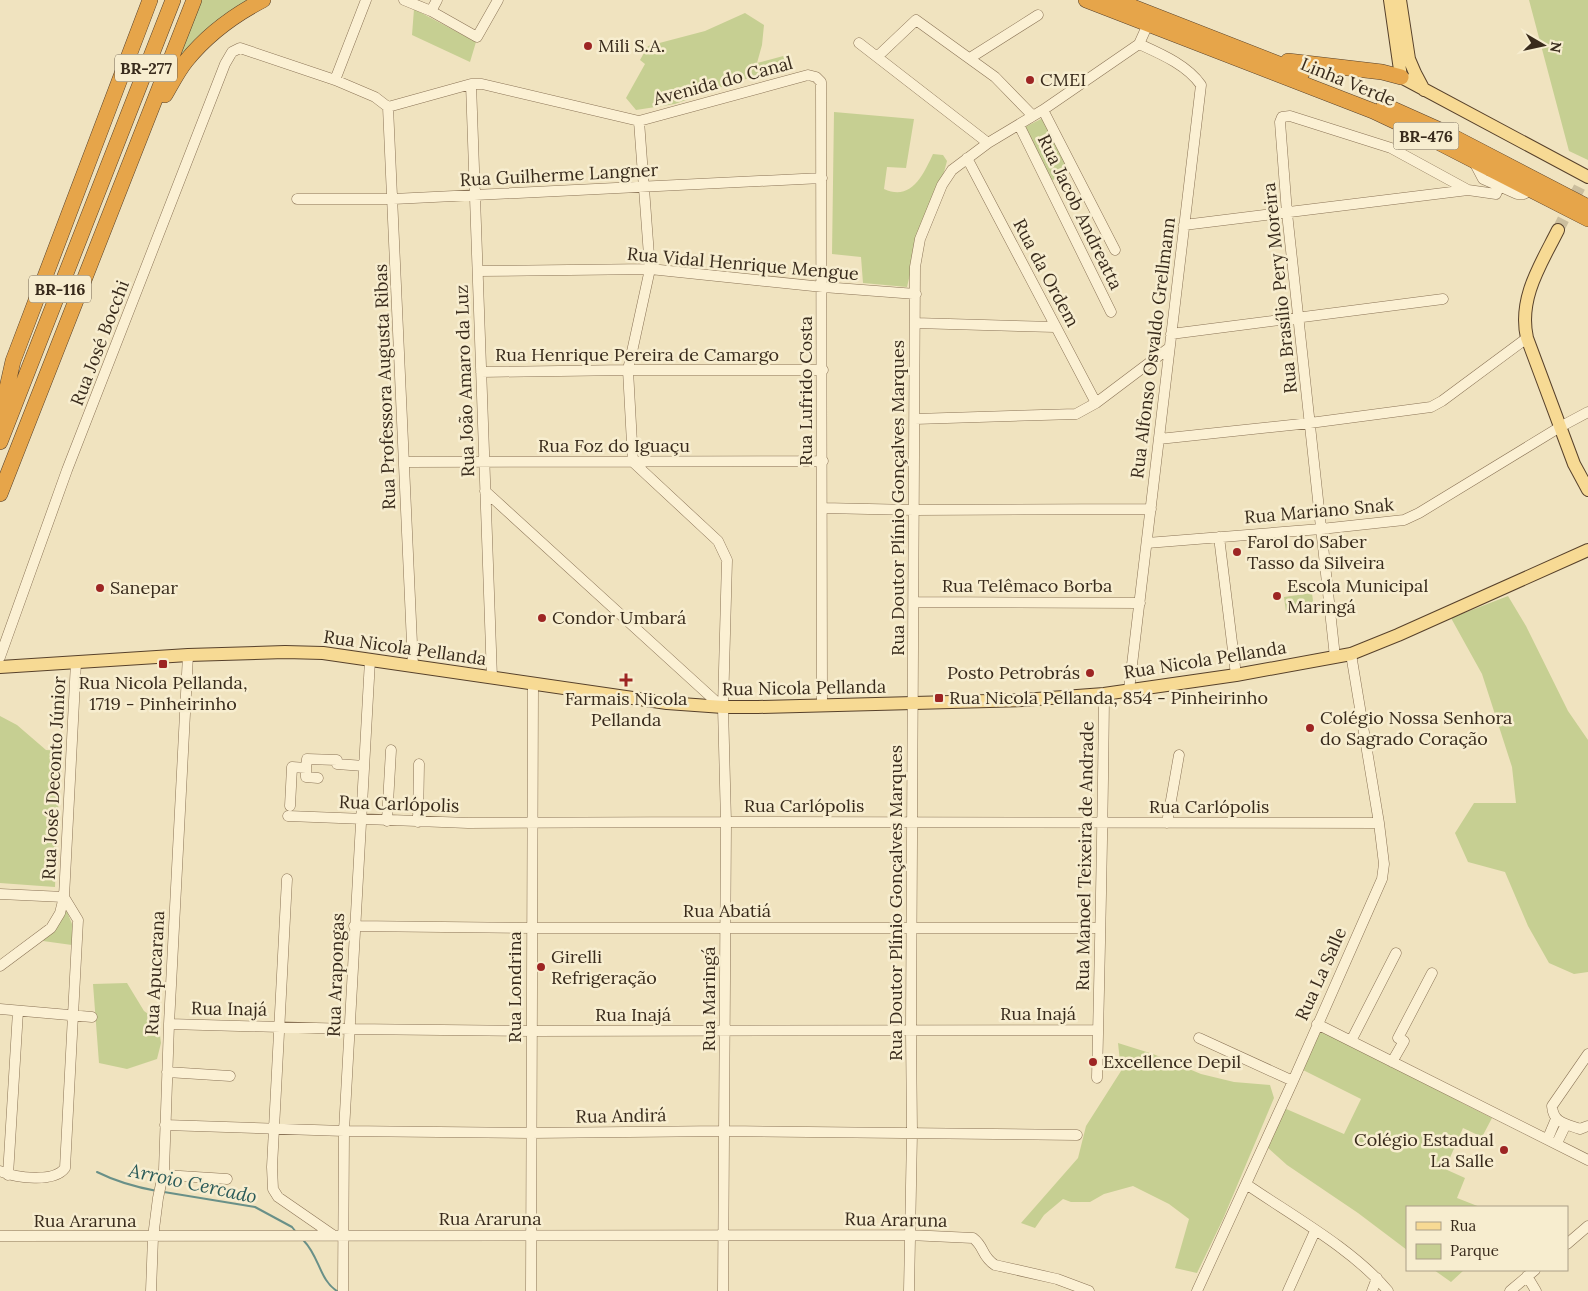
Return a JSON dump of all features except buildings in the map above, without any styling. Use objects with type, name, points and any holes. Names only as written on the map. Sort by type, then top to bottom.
[{"type":"highway","points":[[137,32],[146,0]]},
{"type":"highway","points":[[0,419],[13,360],[150,0]]},
{"type":"highway","name":"BR-277","points":[[120,136],[173,0]]},
{"type":"highway","name":"BR-116","points":[[0,494],[194,0]]},
{"type":"highway","points":[[142,132],[186,61],[218,29],[245,9],[263,0]]},
{"type":"highway","name":"Linha Verde","points":[[1086,0],[1372,111],[1588,219]]},
{"type":"highway","name":"Linha Verde","points":[[1115,0],[1420,121],[1588,207]]},
{"type":"highway","points":[[1262,57],[1382,72],[1401,77]]},
{"type":"highway","name":"BR-116","points":[[0,442],[120,136]]},
{"type":"main road","points":[[1390,0],[1401,77],[1585,179]]},
{"type":"main road","points":[[1400,0],[1409,59],[1424,90]]},
{"type":"main road","points":[[1558,230],[1530,287],[1526,302],[1524,325],[1527,338],[1574,464],[1588,490]]},
{"type":"main road","name":"Rua Nicola Pellanda","points":[[0,667],[188,655],[302,652],[413,666],[641,700],[722,707],[1023,700],[1104,694],[1236,675],[1351,654],[1588,550]]},
{"type":"street","points":[[366,0],[335,80],[375,97],[388,106],[471,84],[488,85],[639,121],[650,269],[628,370],[633,462]]},
{"type":"street","points":[[404,0],[431,11],[477,37],[498,0]]},
{"type":"street","points":[[431,11],[437,0]]},
{"type":"street","points":[[970,58],[1038,15]]},
{"type":"street","points":[[878,56],[916,20],[995,77],[1033,116]]},
{"type":"street","points":[[1139,44],[1148,24]]},
{"type":"street","points":[[858,43],[878,56],[988,143]]},
{"type":"street","name":"Rua Doutor Plínio Gonçalves Marques","points":[[909,1291],[912,1133],[915,267],[920,238],[942,185],[952,170],[988,143],[1019,126],[1139,44]]},
{"type":"street","name":"Rua Alfonso Osvaldo Grellmann","points":[[1129,690],[1201,85],[1194,75],[1162,55],[1139,44]]},
{"type":"street","name":"Rua José Bocchi","points":[[0,657],[67,470],[224,64],[232,52],[240,48],[335,80]]},
{"type":"street","name":"Avenida do Canal","points":[[639,121],[808,75],[816,77]]},
{"type":"street","name":"Rua Lufrido Costa","points":[[816,77],[821,82],[822,178],[822,706]]},
{"type":"street","name":"Rua João Amaro da Luz","points":[[471,84],[492,678]]},
{"type":"street","name":"Rua Professora Augusta Ribas","points":[[388,106],[413,666]]},
{"type":"street","points":[[1043,110],[1115,250]]},
{"type":"street","name":"Rua Brasílio Pery Moreira","points":[[1335,657],[1287,213],[1280,122],[1282,117],[1290,116],[1392,148],[1468,190]]},
{"type":"street","name":"Rua Jacob Andreatta","points":[[1019,126],[1111,312]]},
{"type":"street","name":"Rua da Ordem","points":[[967,158],[1096,403]]},
{"type":"street","points":[[1473,160],[1483,180],[1521,195],[1531,190]]},
{"type":"street","name":"Rua Guilherme Langner","points":[[297,199],[393,199],[822,178]]},
{"type":"street","points":[[1184,225],[1468,190],[1496,194],[1499,187]]},
{"type":"street","name":"Rua Vidal Henrique Mengue","points":[[478,271],[650,269],[822,287],[916,294]]},
{"type":"street","points":[[1171,334],[1443,299]]},
{"type":"street","points":[[915,323],[1055,327]]},
{"type":"street","points":[[1159,439],[1310,424],[1431,407],[1442,401],[1527,338]]},
{"type":"street","points":[[915,419],[1076,414],[1096,403],[1169,348]]},
{"type":"street","name":"Rua Henrique Pereira de Camargo","points":[[481,372],[823,370]]},
{"type":"street","name":"Rua Mariano Snak","points":[[1147,543],[1321,529],[1404,520],[1420,513],[1560,427],[1588,412]]},
{"type":"street","name":"Rua Foz do Iguaçu","points":[[404,462],[823,462]]},
{"type":"street","name":"Rua Maringá","points":[[633,462],[718,541],[727,560],[722,707],[726,822],[723,1291]]},
{"type":"street","points":[[485,491],[722,707]]},
{"type":"street","points":[[823,508],[914,510],[1150,509]]},
{"type":"street","points":[[1219,537],[1236,675]]},
{"type":"street","name":"Rua Telêmaco Borba","points":[[914,602],[1140,603]]},
{"type":"street","name":"Rua La Salle","points":[[1197,1291],[1293,1081],[1382,879],[1384,864],[1380,824],[1351,654]]},
{"type":"street","name":"Rua Apucarana","points":[[151,1291],[153,1237],[159,1193],[164,1175],[169,1024],[188,655]]},
{"type":"street","name":"Rua Arapongas","points":[[343,1290],[338,1236],[351,1030],[354,926],[370,660]]},
{"type":"street","name":"Rua José Deconto Júnior","points":[[0,966],[51,928],[60,912],[64,897],[76,662]]},
{"type":"street","name":"Rua Londrina","points":[[531,1291],[532,684]]},
{"type":"street","name":"Rua Manoel Teixeira de Andrade","points":[[1097,1078],[1099,928],[1104,823],[1104,694]]},
{"type":"street","points":[[387,821],[391,750]]},
{"type":"street","points":[[1167,823],[1179,755]]},
{"type":"street","points":[[318,778],[306,777],[307,759],[337,760],[337,764],[364,766]]},
{"type":"street","points":[[418,822],[419,764]]},
{"type":"street","name":"Rua Carlópolis","points":[[306,768],[292,767],[289,811],[361,820],[532,823],[1380,824]]},
{"type":"street","points":[[287,878],[273,1189],[278,1197],[338,1236]]},
{"type":"street","points":[[0,894],[64,897],[78,920],[65,1168],[61,1173],[40,1178],[4,1173],[18,1011]]},
{"type":"street","name":"Rua Abatiá","points":[[354,926],[532,928],[1099,928]]},
{"type":"street","points":[[1351,1041],[1396,953]]},
{"type":"street","points":[[1392,1062],[1404,1041],[1398,1038],[1432,973]]},
{"type":"street","points":[[0,1009],[92,1017]]},
{"type":"street","name":"Rua Inajá","points":[[169,1024],[351,1030],[1098,1030]]},
{"type":"street","points":[[1317,1024],[1588,1160]]},
{"type":"street","points":[[1199,1038],[1293,1081]]},
{"type":"street","points":[[1588,1054],[1552,1106],[1553,1114],[1561,1122],[1580,1129],[1588,1126]]},
{"type":"street","points":[[167,1072],[230,1076]]},
{"type":"street","points":[[1553,1141],[1561,1122]]},
{"type":"street","name":"Rua Andirá","points":[[165,1125],[344,1131],[531,1133],[725,1131],[1078,1135]]},
{"type":"street","points":[[164,1175],[228,1179]]},
{"type":"street","points":[[1246,1184],[1360,1262],[1388,1291]]},
{"type":"street","points":[[1568,1243],[1588,1226]]},
{"type":"street","points":[[1288,1291],[1315,1231]]},
{"type":"street","name":"Rua Araruna","points":[[0,1236],[909,1235],[973,1238],[979,1243],[986,1260],[995,1265],[1058,1279],[1089,1291]]},
{"type":"street","points":[[1510,1291],[1531,1273],[1536,1291]]},
{"type":"street","points":[[1372,1291],[1377,1278]]},
{"type":"green space","points":[[200,0],[251,0],[215,23],[180,56],[181,49]]},
{"type":"green space","points":[[1529,0],[1588,0],[1588,160],[1569,151]]},
{"type":"green space","points":[[414,9],[476,42],[470,62],[412,35]]},
{"type":"green space","points":[[745,13],[764,25],[762,45],[757,63],[787,55],[793,67],[738,81],[675,104],[636,110],[626,98],[645,64],[640,60],[648,46],[705,31]]},
{"type":"green space","points":[[834,112],[914,119],[906,168],[887,167],[884,189],[902,192],[916,184],[933,154],[943,155],[947,161],[941,183],[923,219],[907,287],[863,283],[861,257],[832,254]]},
{"type":"green space","points":[[1043,118],[1070,171],[1049,182],[1023,128]]},
{"type":"green space","points":[[1312,593],[1314,609],[1286,612],[1284,597]]},
{"type":"green space","points":[[1508,596],[1526,626],[1568,711],[1588,740],[1588,972],[1574,974],[1549,963],[1528,926],[1505,872],[1468,862],[1455,833],[1474,803],[1516,803],[1512,767],[1482,674],[1451,618]]},
{"type":"green space","points":[[0,716],[17,725],[46,750],[63,751],[57,822],[55,887],[0,883]]},
{"type":"green space","points":[[66,909],[74,929],[72,945],[43,941]]},
{"type":"green space","points":[[127,983],[144,1011],[158,1021],[161,1043],[157,1059],[127,1069],[99,1063],[93,984]]},
{"type":"green space","points":[[1319,1029],[1420,1079],[1492,1118],[1482,1137],[1463,1128],[1445,1169],[1465,1178],[1457,1198],[1477,1206],[1406,1206],[1406,1249],[1358,1213],[1287,1165],[1267,1147],[1284,1108],[1344,1134],[1361,1099],[1301,1069]]},
{"type":"green space","points":[[1118,1043],[1153,1054],[1201,1074],[1234,1082],[1270,1085],[1274,1098],[1223,1219],[1197,1273],[1175,1268],[1189,1219],[1169,1204],[1133,1186],[1104,1194],[1090,1202],[1071,1202],[1063,1199],[1044,1215],[1035,1228],[1021,1223],[1078,1158],[1086,1126],[1121,1071]]},
{"type":"green space","points":[[1435,1271],[1463,1271],[1451,1282]]},
{"type":"waterway","name":"Arroio Cercado","points":[[97,1172],[126,1184],[157,1191]]},
{"type":"waterway","name":"Arroio Cercado","points":[[164,1192],[255,1207],[292,1227],[296,1232]]},
{"type":"waterway","name":"Arroio Cercado","points":[[304,1241],[313,1254],[323,1275],[331,1287],[337,1291]]},
{"type":"tunnel","points":[[1558,230],[1580,186]]},
{"type":"place","name":"Mili S.A.","points":[[588,46]]},
{"type":"place","name":"CMEI","points":[[1030,80]]},
{"type":"place","name":"Farol do Saber Tasso da Silveira","points":[[1237,552]]},
{"type":"place","name":"Sanepar","points":[[100,588]]},
{"type":"place","name":"Escola Municipal Maringá","points":[[1277,596]]},
{"type":"place","name":"Condor Umbará","points":[[542,618]]},
{"type":"place","name":"Rua Nicola Pellanda, 1719 - Pinheirinho","points":[[163,664]]},
{"type":"place","name":"Posto Petrobrás","points":[[1090,673]]},
{"type":"place","name":"Farmais Nicola Pellanda","points":[[626,680]]},
{"type":"place","name":"Rua Nicola Pellanda, 854 - Pinheirinho","points":[[939,698]]},
{"type":"place","name":"Colégio Nossa Senhora do Sagrado Coração","points":[[1310,728]]},
{"type":"place","name":"Girelli Refrigeração","points":[[541,967]]},
{"type":"place","name":"Excellence Depil","points":[[1093,1062]]},
{"type":"place","name":"Colégio Estadual La Salle","points":[[1504,1150]]}]
